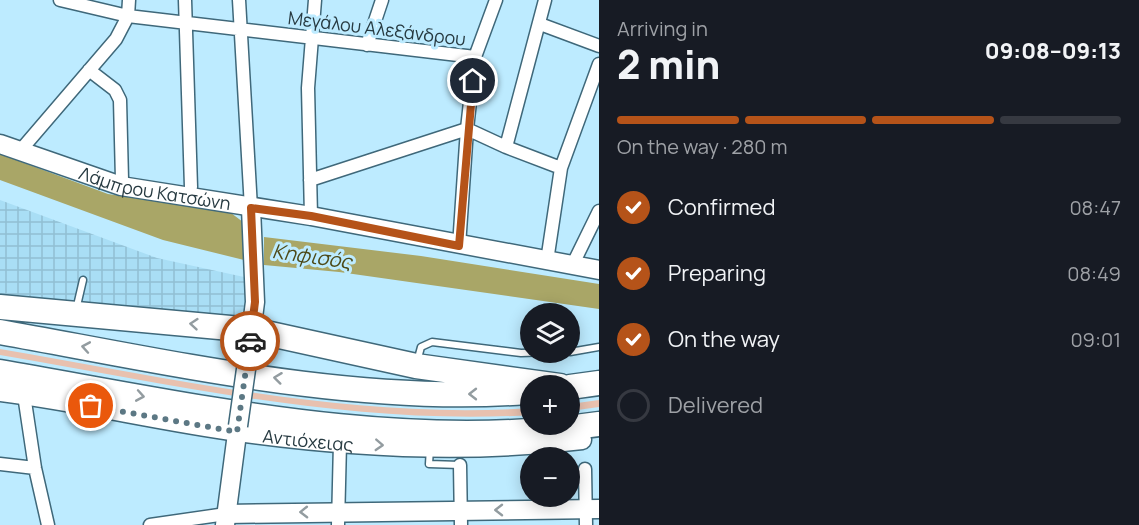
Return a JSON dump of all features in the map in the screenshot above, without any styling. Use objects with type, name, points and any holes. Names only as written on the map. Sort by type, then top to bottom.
[{"type":"highway","points":[[0,307],[251,335],[416,366],[520,380]]},
{"type":"highway","points":[[0,332],[213,370],[317,383],[434,393],[520,392]]},
{"type":"highway","points":[[0,372],[225,411],[374,430],[480,435],[593,434]]},
{"type":"highway","points":[[580,385],[599,383]]},
{"type":"street","name":"Μεγάλου Αλεξάνδρου","points":[[60,0],[128,16],[476,57]]},
{"type":"street","points":[[20,151],[116,39],[128,16],[129,0]]},
{"type":"street","points":[[185,0],[191,187]]},
{"type":"street","points":[[226,520],[251,335],[255,278],[239,0]]},
{"type":"street","points":[[311,216],[308,88],[315,0]]},
{"type":"street","points":[[367,45],[382,0]]},
{"type":"street","points":[[459,246],[467,129],[476,57],[496,0]]},
{"type":"street","points":[[506,147],[545,0]]},
{"type":"street","points":[[540,24],[599,46]]},
{"type":"street","points":[[547,261],[561,168],[599,64]]},
{"type":"street","points":[[89,70],[115,90],[120,100],[122,180]]},
{"type":"street","points":[[310,180],[467,129],[561,168]]},
{"type":"street","name":"Λάμπρου Κατσώνη","points":[[0,144],[121,186],[251,213],[311,216],[459,246],[599,270]]},
{"type":"street","points":[[572,266],[599,211]]},
{"type":"street","name":"Αντιόχειας","points":[[0,392],[340,443],[460,449],[593,434]]},
{"type":"street","points":[[24,395],[35,468],[48,525]]},
{"type":"street","points":[[338,518],[340,443]]},
{"type":"street","points":[[0,464],[35,468]]},
{"type":"street","points":[[460,465],[461,518]]},
{"type":"street","points":[[150,525],[226,520],[590,515],[585,469]]},
{"type":"lane","points":[[75,314],[83,280]]},
{"type":"lane","points":[[416,366],[421,347],[432,342],[520,353]]},
{"type":"lane","points":[[580,350],[599,347]]},
{"type":"lane","points":[[430,448],[429,464],[460,465]]},
{"type":"shaded area","points":[[0,200],[157,258],[244,277],[246,308],[235,317],[0,296]]},
{"type":"shaded area","points":[[0,349],[198,384],[331,403],[464,410],[520,408],[520,415],[464,417],[331,409],[198,390],[0,355]]},
{"type":"shaded area","points":[[599,400],[599,407],[580,410],[580,403]]},
{"type":"water","points":[[0,154],[108,194],[231,213],[243,222],[244,260],[163,240],[0,180]]},
{"type":"water","name":"Κηφισός","points":[[264,237],[421,256],[599,284],[599,309],[580,306],[580,303],[557,303],[339,272],[264,265]]},
{"type":"way so far","points":[[91,406],[237,432],[250,341]]},
{"type":"route","points":[[250,341],[255,302],[251,208],[311,216],[459,246],[467,129],[473,81]]}]
